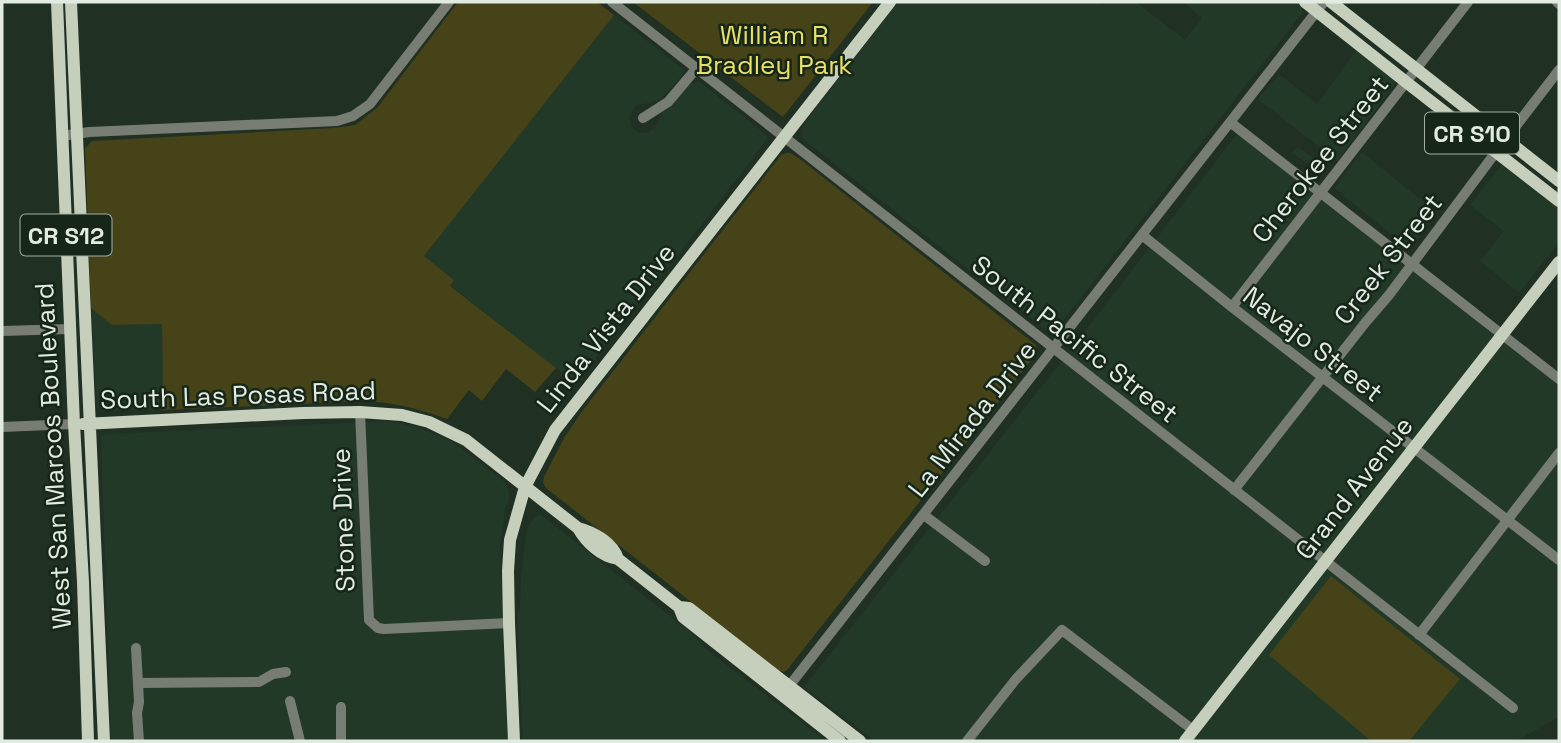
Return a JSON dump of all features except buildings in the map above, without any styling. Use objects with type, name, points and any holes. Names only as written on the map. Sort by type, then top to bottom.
[{"type":"main road","name":"West San Marcos Boulevard","points":[[57,2],[88,741]]},
{"type":"main road","name":"West San Marcos Boulevard","points":[[71,2],[104,741]]},
{"type":"main road","name":"Linda Vista Drive","points":[[514,741],[508,571],[510,540],[525,487],[555,430],[890,2]]},
{"type":"main road","name":"CR S10","points":[[1305,2],[1321,6],[1406,82],[1559,201]]},
{"type":"main road","name":"CR S10","points":[[1331,2],[1559,181]]},
{"type":"main road","name":"Grand Avenue","points":[[1185,741],[1559,262]]},
{"type":"main road","name":"South Las Posas Road","points":[[74,424],[360,412],[402,415],[429,422],[450,431],[482,452],[578,528],[585,539],[610,558],[618,559],[678,607],[683,617],[860,741]]},
{"type":"main road","points":[[80,532],[89,556],[91,599],[98,604]]},
{"type":"main road","name":"South Las Posas Road","points":[[786,691],[840,741]]},
{"type":"street","points":[[62,136],[89,132],[337,121],[353,116],[370,104],[449,2]]},
{"type":"street","name":"South Pacific Street","points":[[612,2],[1513,708]]},
{"type":"street","name":"Cherokee Street","points":[[1232,307],[1468,2]]},
{"type":"street","name":"La Mirada Drive","points":[[786,691],[1321,6]]},
{"type":"street","points":[[643,118],[668,102],[696,69]]},
{"type":"street","points":[[1506,139],[1559,70]]},
{"type":"street","points":[[1230,122],[1559,379]]},
{"type":"street","name":"Creek Street","points":[[1234,490],[1389,295],[1496,152]]},
{"type":"street","name":"Navajo Street","points":[[1142,235],[1559,560]]},
{"type":"street","points":[[2,331],[70,329]]},
{"type":"street","name":"Stone Drive","points":[[360,412],[367,614],[372,625],[384,629],[509,622]]},
{"type":"street","points":[[2,427],[74,424]]},
{"type":"street","points":[[1419,635],[1559,453]]},
{"type":"street","points":[[924,515],[985,561]]},
{"type":"street","points":[[967,741],[1016,679],[1062,630],[1193,730]]},
{"type":"street","points":[[136,648],[139,741]]},
{"type":"street","points":[[138,683],[259,682],[273,674],[286,673]]},
{"type":"street","points":[[290,701],[300,741]]},
{"type":"street","points":[[341,707],[341,741]]},
{"type":"shaded area","points":[[898,2],[1099,2],[1103,5],[1106,2],[1136,2],[1185,40],[1202,18],[1183,2],[1299,2],[1303,7],[1302,13],[1055,331],[1048,332],[803,139],[804,124]]},
{"type":"shaded area","points":[[613,14],[683,69],[683,75],[662,98],[637,105],[633,109],[629,118],[633,129],[639,133],[649,132],[663,112],[691,83],[700,82],[764,133],[766,141],[576,384],[450,285],[454,280],[424,256]]},
{"type":"shaded area","points":[[1358,48],[1395,80],[1395,84],[1337,161],[1258,99],[1279,74],[1317,104]]},
{"type":"shaded area","points":[[1236,135],[1243,137],[1559,386],[1559,717],[1516,741],[875,741],[804,687],[1072,348]]},
{"type":"shaded area","points":[[1298,147],[1325,166],[1321,172],[1291,153]]},
{"type":"shaded area","points":[[1362,152],[1437,213],[1410,249],[1334,188]]},
{"type":"shaded area","points":[[1503,163],[1559,207],[1559,242],[1519,293],[1480,261],[1504,231],[1470,205]]},
{"type":"shaded area","points":[[91,308],[113,325],[162,324],[163,410],[103,411],[97,407]]},
{"type":"shaded area","points":[[387,421],[417,427],[451,441],[505,482],[510,496],[505,510],[500,546],[508,741],[111,741],[101,436]]},
{"type":"shaded area","points":[[541,515],[693,634],[706,649],[826,741],[523,741],[517,614],[520,610],[527,529],[536,516]]},
{"type":"green space","points":[[458,2],[597,2],[614,15],[424,256],[454,280],[450,286],[556,368],[535,392],[506,369],[482,401],[469,390],[447,419],[407,407],[367,401],[163,410],[162,324],[112,325],[91,308],[85,148],[92,141],[355,125],[377,108]]},
{"type":"green space","name":"William R Bradley Park","points":[[633,2],[873,2],[783,117]]},
{"type":"green space","points":[[786,153],[800,159],[1036,345],[1037,353],[784,672],[778,670],[543,483],[564,438],[583,410],[781,155]]},
{"type":"green space","points":[[1331,576],[1460,679],[1409,741],[1371,741],[1269,655]]}]
